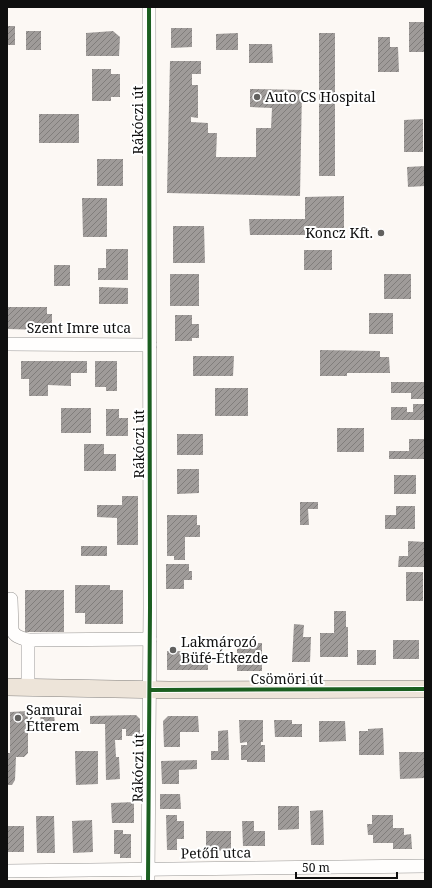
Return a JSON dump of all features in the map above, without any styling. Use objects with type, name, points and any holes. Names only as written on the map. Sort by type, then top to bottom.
[{"type":"main road","name":"Csömöri út","points":[[7,687],[150,690],[425,690]]},
{"type":"street","name":"Rákóczi út","points":[[148,876],[150,690],[149,7]]},
{"type":"street","name":"Szent Imre utca","points":[[7,344],[150,345]]},
{"type":"street","points":[[11,599],[12,630],[20,638],[28,640],[150,639]]},
{"type":"street","points":[[28,640],[28,687]]},
{"type":"street","name":"Petőfi utca","points":[[7,871],[148,876],[425,866]]},
{"type":"building","points":[[409,22],[425,22],[425,52],[409,52]]},
{"type":"building","points":[[7,26],[15,26],[15,45],[7,45]]},
{"type":"building","points":[[171,28],[192,28],[192,47],[171,48]]},
{"type":"building","points":[[26,31],[41,31],[41,50],[26,50]]},
{"type":"building","points":[[113,31],[120,37],[119,56],[86,56],[86,33]]},
{"type":"building","points":[[238,33],[238,50],[216,50],[216,34]]},
{"type":"building","points":[[319,33],[335,33],[335,176],[319,176]]},
{"type":"building","points":[[378,37],[390,37],[390,47],[398,47],[399,72],[378,72]]},
{"type":"building","points":[[249,44],[272,44],[273,63],[249,63]]},
{"type":"building","points":[[170,61],[201,61],[201,74],[192,74],[192,85],[198,85],[198,118],[191,117],[191,122],[208,123],[208,133],[217,133],[216,157],[256,157],[256,128],[271,128],[272,108],[250,107],[250,89],[302,90],[300,196],[167,193]]},
{"type":"building","points":[[92,69],[111,69],[111,74],[120,74],[120,97],[111,97],[111,101],[92,101]]},
{"type":"building","points":[[39,114],[79,114],[79,143],[39,143]]},
{"type":"building","points":[[423,119],[423,152],[404,152],[404,120]]},
{"type":"building","points":[[97,159],[123,159],[123,186],[97,186]]},
{"type":"building","points":[[425,166],[425,186],[408,187],[407,167]]},
{"type":"building","points":[[344,196],[344,228],[305,228],[305,235],[250,235],[249,219],[305,219],[305,197]]},
{"type":"building","points":[[82,198],[107,198],[107,237],[83,237]]},
{"type":"building","points":[[173,226],[204,226],[205,263],[173,263]]},
{"type":"building","points":[[106,249],[128,249],[128,280],[98,280],[98,268],[106,268]]},
{"type":"building","points":[[304,250],[332,250],[332,270],[304,270]]},
{"type":"building","points":[[54,265],[70,265],[70,286],[54,286]]},
{"type":"building","points":[[170,274],[199,274],[199,306],[170,306]]},
{"type":"building","points":[[384,274],[411,274],[411,299],[384,299]]},
{"type":"building","points":[[99,287],[128,288],[128,304],[99,304]]},
{"type":"building","points":[[7,307],[47,307],[47,314],[52,314],[52,325],[47,325],[47,330],[7,329]]},
{"type":"building","points":[[369,313],[393,313],[393,334],[369,334]]},
{"type":"building","points":[[175,315],[192,315],[192,324],[199,324],[199,338],[192,338],[192,341],[175,341]]},
{"type":"building","points":[[320,350],[380,351],[380,357],[389,357],[390,373],[347,373],[347,376],[320,376]]},
{"type":"building","points":[[193,356],[234,356],[233,376],[193,376]]},
{"type":"building","points":[[21,361],[87,361],[87,373],[71,373],[71,386],[48,385],[48,396],[29,396],[29,379],[21,379]]},
{"type":"building","points":[[95,361],[117,361],[117,391],[106,391],[106,387],[95,387]]},
{"type":"building","points":[[391,382],[425,382],[425,399],[411,399],[411,393],[391,393]]},
{"type":"building","points":[[215,388],[248,388],[248,416],[215,416]]},
{"type":"building","points":[[413,404],[425,404],[425,420],[391,420],[391,407],[407,407],[407,412],[413,412]]},
{"type":"building","points":[[61,408],[91,408],[91,433],[61,433]]},
{"type":"building","points":[[106,409],[119,409],[119,418],[128,418],[128,436],[106,436]]},
{"type":"building","points":[[337,428],[364,428],[364,452],[337,452]]},
{"type":"building","points":[[177,434],[203,434],[203,455],[177,455]]},
{"type":"building","points":[[409,439],[425,439],[425,459],[389,459],[389,451],[409,451]]},
{"type":"building","points":[[84,444],[104,444],[104,454],[116,454],[116,471],[84,471]]},
{"type":"building","points":[[177,469],[199,469],[199,493],[177,494]]},
{"type":"building","points":[[394,475],[416,475],[416,494],[394,494]]},
{"type":"building","points":[[122,496],[138,496],[138,545],[117,545],[117,518],[97,517],[97,505],[122,505]]},
{"type":"building","points":[[300,502],[318,502],[318,509],[308,509],[309,525],[300,525]]},
{"type":"building","points":[[396,506],[415,506],[415,529],[385,529],[385,515],[396,515]]},
{"type":"building","points":[[167,515],[197,515],[197,525],[200,525],[200,537],[185,537],[185,560],[174,560],[174,556],[167,556]]},
{"type":"building","points":[[408,541],[425,542],[425,567],[398,567],[399,556],[408,556]]},
{"type":"building","points":[[81,546],[107,546],[107,556],[81,556]]},
{"type":"building","points":[[166,564],[189,564],[189,571],[192,571],[192,580],[184,580],[184,589],[166,589]]},
{"type":"building","points":[[406,572],[423,572],[423,601],[406,601]]},
{"type":"building","points":[[75,585],[110,585],[110,590],[123,590],[123,624],[85,624],[85,613],[75,613]]},
{"type":"building","points":[[25,590],[64,590],[64,632],[25,632]]},
{"type":"building","points":[[334,611],[346,611],[346,627],[348,627],[348,657],[320,657],[320,633],[334,633]]},
{"type":"building","points":[[294,624],[304,625],[303,637],[311,637],[310,662],[292,662]]},
{"type":"building","points":[[393,640],[419,640],[419,659],[393,659]]},
{"type":"building","points":[[237,643],[262,643],[262,671],[237,671]]},
{"type":"building","points":[[357,650],[376,650],[376,665],[357,665]]},
{"type":"building","points":[[167,651],[183,651],[183,657],[208,657],[208,670],[167,670]]},
{"type":"building","points":[[28,711],[28,753],[24,757],[16,757],[15,780],[12,785],[7,785],[7,753],[10,753],[10,712]]},
{"type":"building","points":[[40,711],[54,711],[55,729],[41,729]]},
{"type":"building","points":[[136,715],[140,719],[140,736],[126,736],[126,729],[122,729],[122,740],[115,740],[116,757],[119,757],[120,779],[106,780],[105,724],[90,724],[90,716]]},
{"type":"building","points":[[168,716],[198,716],[199,732],[180,732],[180,747],[164,747],[163,721]]},
{"type":"building","points":[[239,720],[263,720],[263,742],[261,742],[261,745],[265,745],[265,762],[247,762],[247,760],[241,760],[241,745],[247,745],[247,742],[240,743]]},
{"type":"building","points":[[274,720],[292,720],[292,724],[302,724],[302,737],[275,737]]},
{"type":"building","points":[[319,721],[345,721],[346,741],[319,742]]},
{"type":"building","points":[[383,728],[384,755],[359,755],[359,731]]},
{"type":"building","points":[[228,730],[229,760],[211,760],[211,751],[218,751],[218,731]]},
{"type":"building","points":[[75,751],[98,751],[98,784],[76,785]]},
{"type":"building","points":[[399,752],[425,752],[425,778],[400,779]]},
{"type":"building","points":[[197,760],[197,769],[179,770],[179,784],[162,784],[161,761]]},
{"type":"building","points":[[160,794],[180,794],[181,809],[160,809]]},
{"type":"building","points":[[134,802],[134,823],[112,823],[111,803]]},
{"type":"building","points":[[278,806],[299,806],[299,829],[278,830]]},
{"type":"building","points":[[323,810],[324,845],[311,845],[310,811]]},
{"type":"building","points":[[166,815],[177,815],[177,821],[184,821],[184,839],[177,839],[177,850],[167,850]]},
{"type":"building","points":[[372,815],[393,815],[393,828],[404,828],[404,835],[411,834],[412,849],[393,849],[393,843],[373,843],[373,835],[368,835],[367,824],[372,824]]},
{"type":"building","points":[[36,816],[54,816],[55,853],[37,853]]},
{"type":"building","points":[[92,820],[93,852],[73,853],[72,821]]},
{"type":"building","points":[[242,821],[254,821],[254,831],[265,831],[265,846],[243,846]]},
{"type":"building","points":[[7,826],[24,826],[24,852],[7,852]]},
{"type":"building","points":[[114,830],[123,830],[123,834],[131,834],[131,858],[120,858],[120,854],[114,854]]},
{"type":"building","points":[[206,831],[231,831],[231,850],[210,851],[210,847],[206,847]]},
{"type":"cycle path","points":[[148,881],[150,607],[149,7]]},
{"type":"cycle path","points":[[150,690],[425,689]]},
{"type":"place","name":"Auto CS Hospital","points":[[257,97]]},
{"type":"place","name":"Koncz Kft.","points":[[381,233]]},
{"type":"place","name":"Lakmározó Büfé-Étkezde","points":[[173,650]]},
{"type":"place","name":"Samurai Étterem","points":[[18,718]]}]
